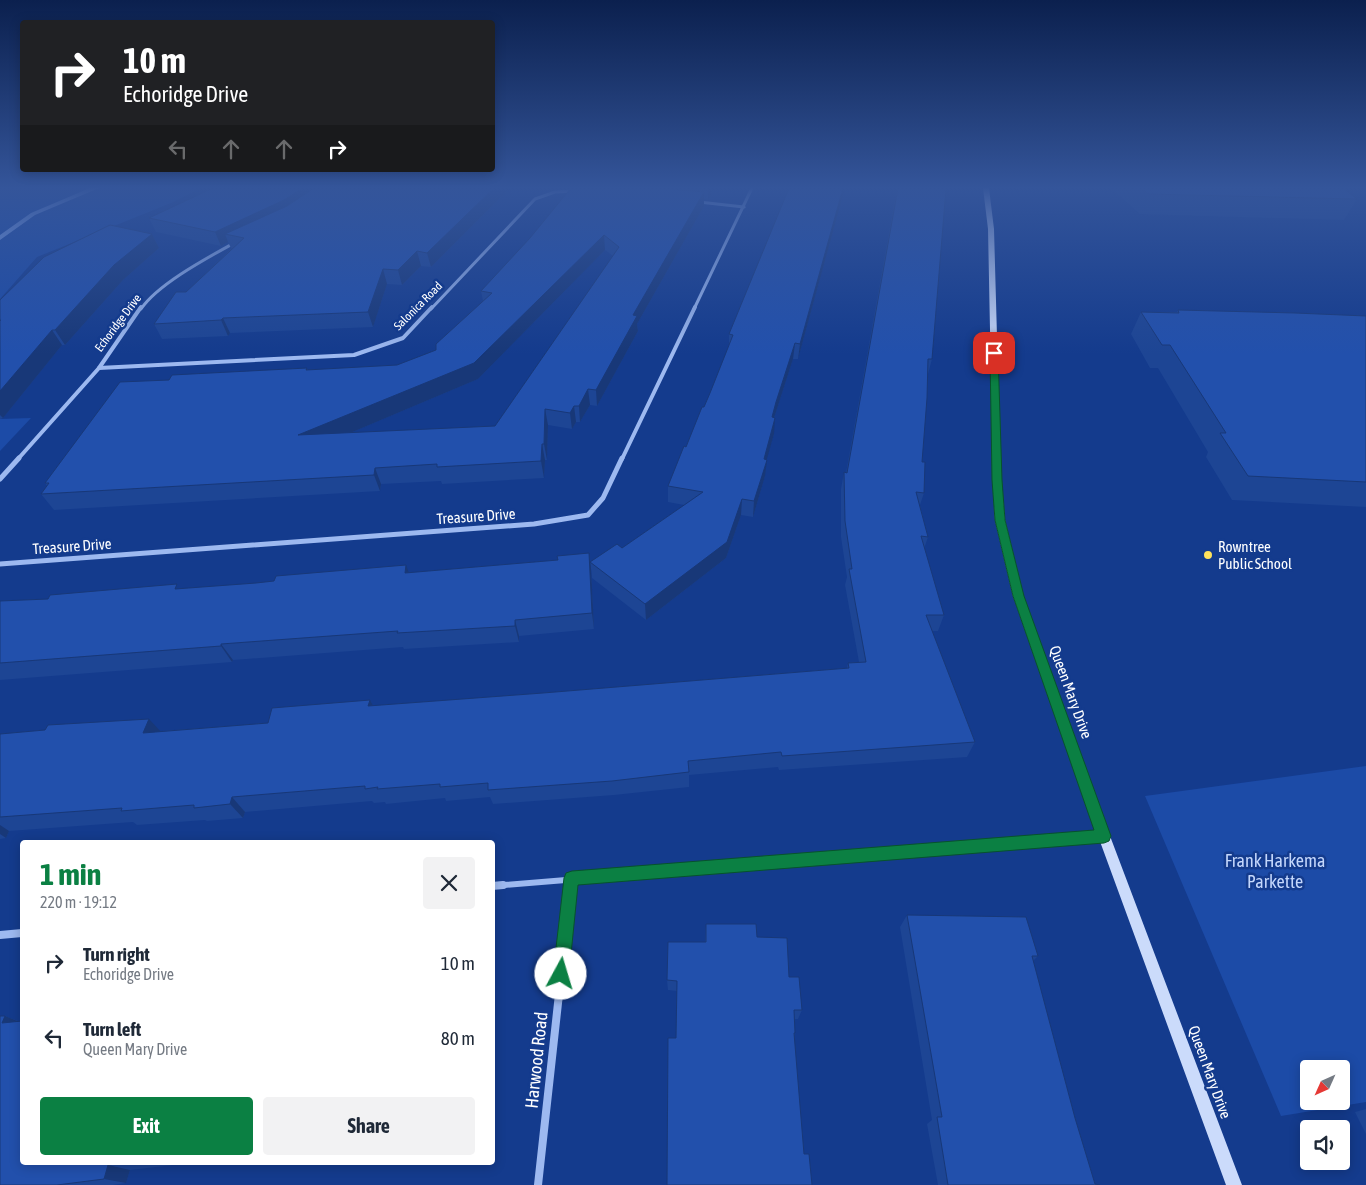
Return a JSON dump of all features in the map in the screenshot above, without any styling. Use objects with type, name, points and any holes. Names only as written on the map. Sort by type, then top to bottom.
[{"type":"street","name":"Echoridge Drive","points":[[0,479],[99,368],[146,302],[190,268],[234,243]]},
{"type":"street","name":"Salonica Road","points":[[99,368],[354,355],[403,338],[493,243]]},
{"type":"street","name":"Treasure Drive","points":[[0,564],[534,524],[588,515],[603,498],[726,243]]},
{"type":"street","name":"Queen Mary Drive","points":[[991,243],[997,480],[1000,520],[1018,596],[1104,836],[1234,1185]]},
{"type":"street","points":[[495,886],[1104,836]]},
{"type":"street","name":"Harwood Road","points":[[538,1185],[572,878]]},
{"type":"street","points":[[0,935],[20,933]]},
{"type":"green space","points":[[0,243],[71,243],[37,257],[0,299]]},
{"type":"green space","points":[[31,418],[0,451],[0,419]]},
{"type":"green space","name":"Frank Harkema Parkette","points":[[1366,766],[1366,1102],[1350,1105],[1350,1060],[1300,1060],[1300,1110],[1317,1110],[1281,1116],[1145,796]]},
{"type":"building","points":[[72,243],[141,243],[114,265],[55,330],[52,330],[0,391],[0,300],[44,257]]},
{"type":"building","points":[[238,243],[437,243],[427,253],[417,251],[398,270],[383,269],[368,312],[223,318],[221,320],[154,324],[176,292],[186,292]]},
{"type":"building","points":[[525,243],[596,243],[474,363],[298,435],[495,426],[619,247],[614,243],[674,243],[633,315],[637,316],[596,390],[588,389],[579,406],[574,406],[570,413],[545,409],[544,444],[542,444],[541,461],[437,467],[437,464],[375,468],[374,475],[41,494],[49,483],[45,483],[120,382],[169,380],[172,375],[397,365],[436,350],[436,344],[492,293],[481,291]]},
{"type":"building","points":[[766,243],[828,243],[800,344],[795,343],[776,402],[772,417],[775,418],[764,459],[767,460],[754,501],[742,499],[727,542],[645,604],[590,562],[617,544],[622,548],[703,492],[668,486],[684,446],[686,447],[702,407],[704,407],[710,393],[733,335],[729,334]]},
{"type":"building","points":[[888,243],[942,243],[932,359],[928,359],[922,462],[925,462],[924,493],[916,492],[928,537],[921,536],[944,615],[926,615],[975,742],[782,756],[781,752],[688,761],[689,772],[612,781],[488,790],[488,783],[440,787],[440,784],[377,789],[378,787],[365,789],[365,786],[232,797],[230,804],[194,808],[194,805],[121,811],[122,808],[0,817],[0,734],[45,730],[48,725],[149,719],[143,733],[268,723],[272,708],[370,700],[368,706],[543,693],[849,668],[848,663],[866,662],[849,569],[852,569],[845,521],[844,472],[847,473]]},
{"type":"building","points":[[1178,310],[1366,316],[1366,482],[1248,476],[1220,433],[1226,433],[1170,345],[1162,345],[1141,312],[1179,313]]},
{"type":"building","points":[[589,553],[592,613],[515,620],[515,626],[397,633],[398,631],[0,663],[0,601],[48,599],[50,595],[177,584],[175,589],[256,583],[274,581],[276,576],[406,565],[405,573],[558,560],[557,556]]},
{"type":"building","points":[[907,915],[1026,917],[1038,956],[1032,956],[1075,1118],[1095,1184],[1100,1185],[948,1185],[937,1117],[942,1117]]},
{"type":"building","points":[[706,924],[756,924],[757,937],[787,938],[789,977],[799,977],[802,1010],[794,1010],[794,1033],[804,1154],[809,1154],[812,1185],[667,1185],[668,1038],[676,1038],[677,981],[667,980],[668,942],[706,942]]},
{"type":"building","points":[[0,1016],[5,1016],[2,1023],[20,1021],[20,1165],[108,1165],[104,1179],[57,1185],[0,1185]]},
{"type":"place","name":"Rowntree Public School","points":[[1208,555]]},
{"type":"route","points":[[561,974],[572,878],[1104,836],[1018,596],[1000,520],[997,480],[994,353]]}]
